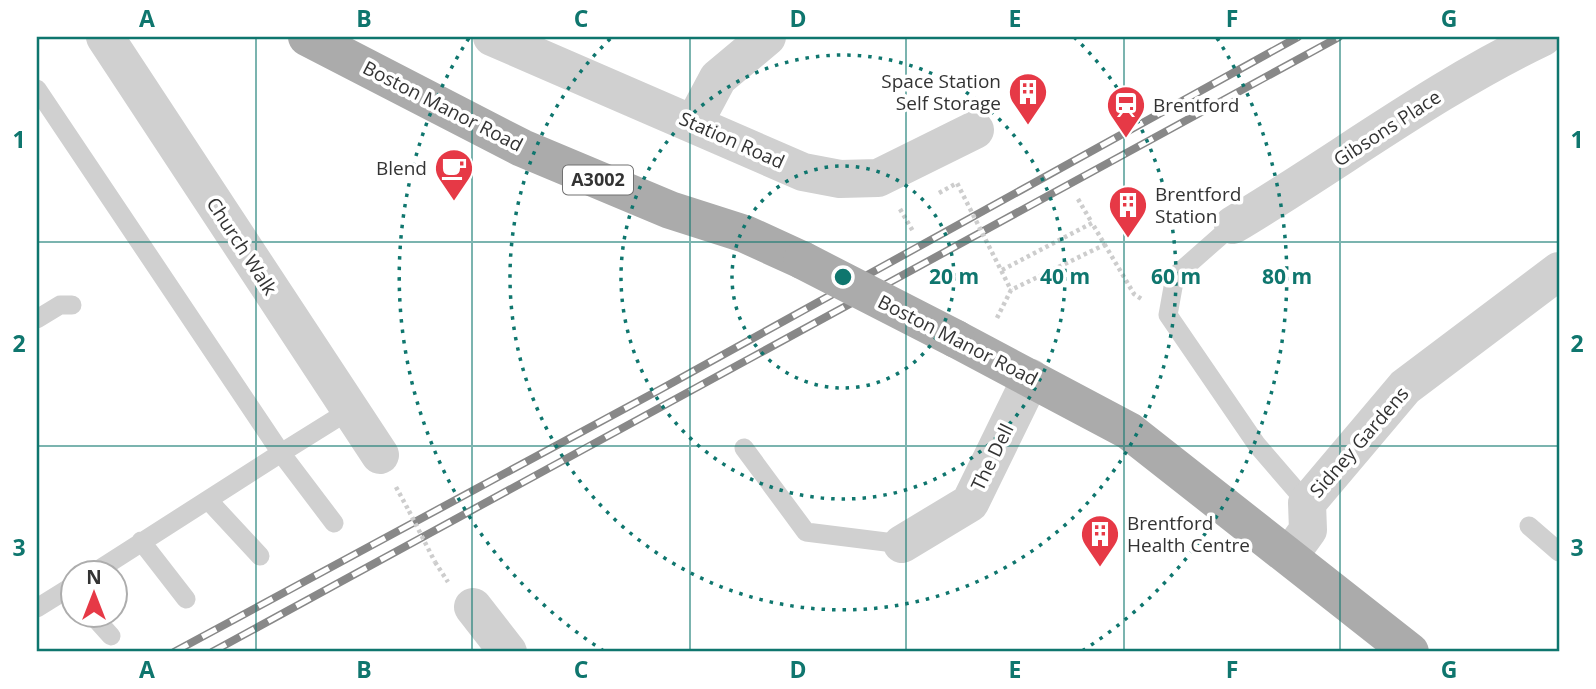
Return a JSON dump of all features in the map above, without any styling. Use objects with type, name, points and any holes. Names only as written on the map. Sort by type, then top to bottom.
[{"type":"main road","name":"Boston Manor Road","points":[[307,37],[522,148],[670,210],[745,234],[802,260],[1129,431],[1290,555],[1389,646]]},
{"type":"street","name":"Church Walk","points":[[105,37],[380,455]]},
{"type":"street","name":"Station Road","points":[[492,37],[536,45],[694,123],[803,172],[841,179],[878,178],[975,130]]},
{"type":"street","points":[[694,123],[718,78],[767,37]]},
{"type":"street","name":"Gibsons Place","points":[[1233,225],[1271,204],[1483,65],[1543,37]]},
{"type":"street","name":"Sidney Gardens","points":[[1290,555],[1308,530],[1307,503],[1405,387],[1559,271]]},
{"type":"street","name":"The Dell","points":[[902,544],[970,503],[1031,378]]},
{"type":"street","points":[[463,599],[508,652]]},
{"type":"lane","points":[[37,89],[281,453],[334,523]]},
{"type":"lane","points":[[1233,225],[1175,276],[1168,315],[1257,446],[1307,503]]},
{"type":"lane","points":[[37,319],[60,305],[72,305]]},
{"type":"lane","points":[[112,560],[350,410]]},
{"type":"lane","points":[[744,448],[806,533],[902,544]]},
{"type":"lane","points":[[208,500],[260,556]]},
{"type":"lane","points":[[1529,526],[1559,552]]},
{"type":"lane","points":[[141,541],[186,599]]},
{"type":"lane","points":[[37,608],[60,596]]},
{"type":"lane","points":[[106,630],[111,636]]},
{"type":"path","points":[[939,192],[957,183],[1011,290]]},
{"type":"path","points":[[1078,199],[1133,294],[1168,315]]},
{"type":"path","points":[[1002,270],[1092,223]]},
{"type":"path","points":[[993,327],[1011,290],[1106,244]]},
{"type":"path","points":[[398,492],[435,562],[463,599]]},
{"type":"railway","points":[[174,652],[661,389],[1298,37]]},
{"type":"railway","points":[[212,652],[1339,37]]},
{"type":"place","name":"Space Station Self Storage","points":[[1028,126]]},
{"type":"place","name":"Brentford","points":[[1126,139]]},
{"type":"place","name":"Blend","points":[[454,202]]},
{"type":"place","name":"Brentford Station","points":[[1128,239]]},
{"type":"place","name":"Brentford Health Centre","points":[[1100,568]]}]
